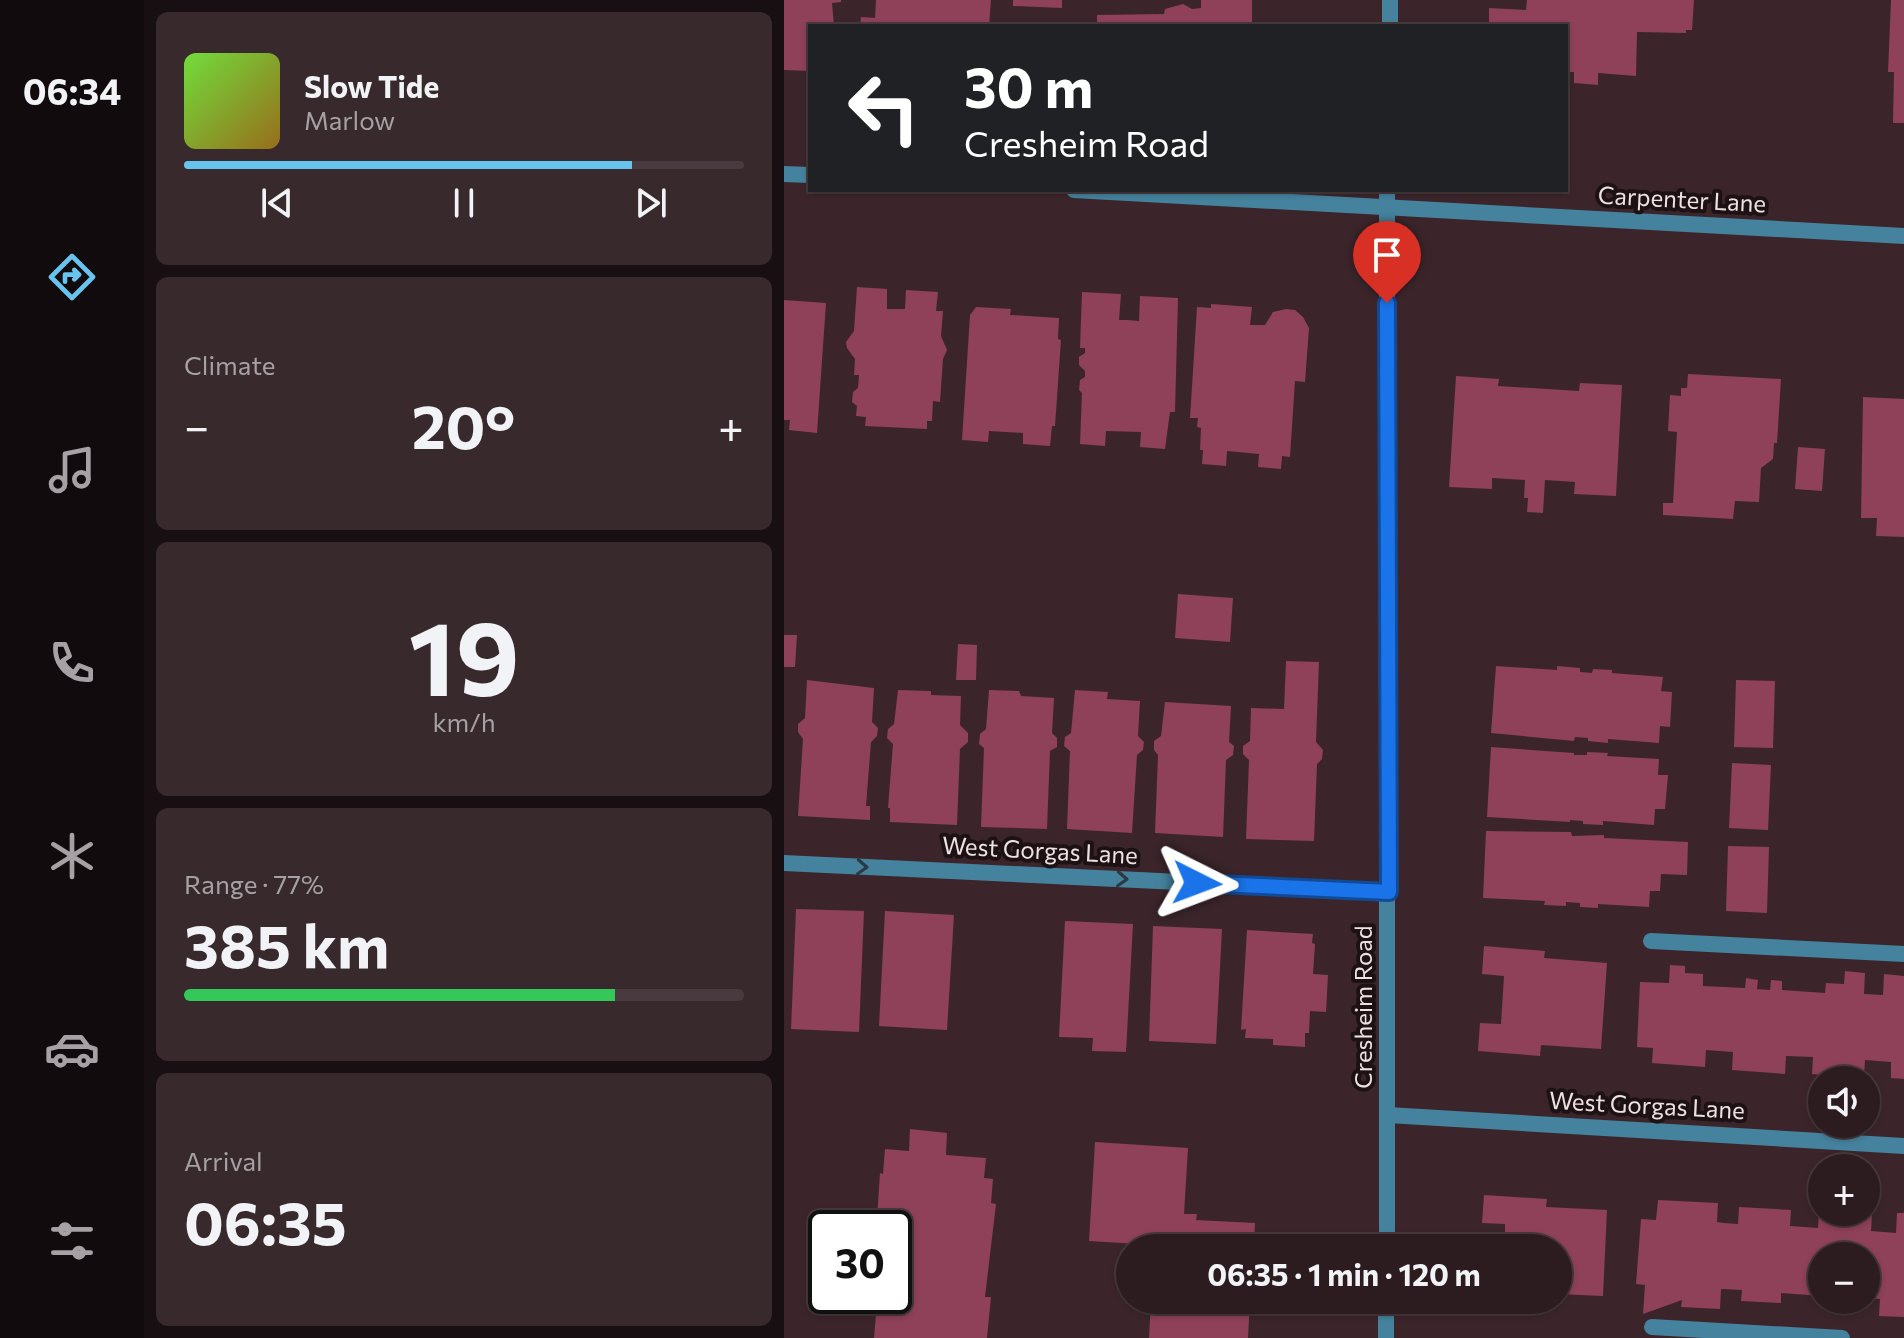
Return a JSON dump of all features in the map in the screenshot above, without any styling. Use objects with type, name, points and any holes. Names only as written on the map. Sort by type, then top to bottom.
[{"type":"street","points":[[1390,0],[1390,24]]},
{"type":"street","points":[[784,174],[808,175]]},
{"type":"street","name":"Carpenter Lane","points":[[1144,192],[1387,199],[1904,236]]},
{"type":"street","name":"Cresheim Road","points":[[1387,199],[1387,1234]]},
{"type":"street","name":"West Gorgas Lane","points":[[784,863],[1389,892]]},
{"type":"street","points":[[1651,941],[1904,954]]},
{"type":"street","name":"West Gorgas Lane","points":[[1388,1115],[1904,1146]]},
{"type":"street","points":[[1386,1314],[1386,1338]]},
{"type":"street","points":[[1652,1327],[1842,1338]]},
{"type":"building","points":[[784,0],[841,0],[832,3],[834,24],[808,24],[808,71],[784,70]]},
{"type":"building","points":[[876,0],[991,0],[989,24],[860,24],[861,17],[875,18]]},
{"type":"building","points":[[1013,0],[1062,0],[1062,8],[1013,6]]},
{"type":"building","points":[[1201,0],[1252,0],[1252,24],[1097,24],[1097,15],[1164,14],[1165,9],[1183,4],[1192,9],[1201,8]]},
{"type":"building","points":[[1527,0],[1694,0],[1692,30],[1686,30],[1686,33],[1637,32],[1636,76],[1598,73],[1598,85],[1574,83],[1574,72],[1568,72],[1568,24],[1489,24],[1489,8],[1526,10]]},
{"type":"building","points":[[1891,0],[1904,0],[1904,123],[1893,123],[1894,72],[1888,72]]},
{"type":"building","points":[[857,287],[887,289],[887,309],[905,309],[906,290],[938,292],[936,311],[943,311],[941,336],[947,350],[943,359],[940,402],[933,401],[932,421],[927,421],[927,429],[865,426],[866,417],[856,416],[857,406],[852,402],[859,375],[854,375],[855,359],[846,342],[854,331]]},
{"type":"building","points":[[1082,292],[1121,294],[1119,320],[1139,321],[1140,296],[1178,298],[1175,412],[1170,412],[1165,449],[1140,447],[1141,432],[1106,431],[1105,446],[1080,444],[1082,393],[1079,390],[1080,380],[1085,377],[1085,371],[1079,365],[1079,357],[1085,353],[1085,348],[1080,348]]},
{"type":"building","points":[[784,300],[826,303],[817,433],[789,430],[790,420],[784,420]]},
{"type":"building","points":[[1211,304],[1252,307],[1250,325],[1265,325],[1273,312],[1295,310],[1309,328],[1305,382],[1295,381],[1290,457],[1282,456],[1281,469],[1258,467],[1259,454],[1227,451],[1226,466],[1202,464],[1201,428],[1197,427],[1198,418],[1190,418],[1197,307],[1211,308]]},
{"type":"building","points":[[976,307],[1011,309],[1010,315],[1059,318],[1058,339],[1061,340],[1055,426],[1052,426],[1050,446],[1023,444],[1023,433],[989,431],[988,442],[962,440],[970,315]]},
{"type":"building","points":[[1688,374],[1781,379],[1777,443],[1774,443],[1773,459],[1761,468],[1759,502],[1735,501],[1733,519],[1663,515],[1663,503],[1673,503],[1677,432],[1668,431],[1670,395],[1681,396],[1681,388],[1687,388]]},
{"type":"building","points":[[1456,376],[1499,379],[1498,386],[1579,391],[1580,383],[1622,385],[1616,496],[1574,494],[1575,482],[1545,480],[1543,513],[1527,512],[1525,480],[1492,478],[1492,489],[1449,487]]},
{"type":"building","points":[[1863,397],[1904,399],[1904,537],[1876,536],[1877,518],[1861,518]]},
{"type":"building","points":[[1798,447],[1825,449],[1822,491],[1795,489]]},
{"type":"building","points":[[1178,594],[1233,598],[1230,642],[1175,638]]},
{"type":"building","points":[[784,635],[797,635],[795,667],[784,667]]},
{"type":"building","points":[[958,644],[977,645],[976,680],[956,680]]},
{"type":"building","points":[[1286,661],[1319,662],[1316,742],[1323,750],[1322,759],[1317,764],[1314,841],[1246,839],[1249,760],[1243,754],[1243,746],[1250,741],[1251,708],[1284,709]]},
{"type":"building","points":[[1496,666],[1557,670],[1557,666],[1580,668],[1580,672],[1612,670],[1612,673],[1663,677],[1661,691],[1672,692],[1670,727],[1660,726],[1659,743],[1608,739],[1608,743],[1575,737],[1574,741],[1491,733]]},
{"type":"building","points":[[807,680],[874,688],[872,722],[878,728],[877,736],[871,742],[866,806],[870,806],[870,820],[798,816],[803,739],[798,732],[798,724],[805,718]]},
{"type":"building","points":[[1736,680],[1775,681],[1773,748],[1734,747]]},
{"type":"building","points":[[898,690],[961,696],[960,725],[968,733],[968,742],[960,749],[957,825],[890,822],[888,808],[893,744],[887,738],[888,729],[894,724]]},
{"type":"building","points":[[989,690],[1019,691],[1021,696],[1054,698],[1052,733],[1057,738],[1057,747],[1050,751],[1047,829],[981,827],[984,748],[979,744],[980,734],[986,729]]},
{"type":"building","points":[[1075,690],[1108,692],[1107,699],[1140,701],[1138,736],[1144,742],[1143,750],[1137,755],[1132,833],[1067,829],[1070,751],[1064,746],[1065,737],[1071,733]]},
{"type":"building","points":[[1165,702],[1231,706],[1229,742],[1234,746],[1233,755],[1226,760],[1223,837],[1155,833],[1158,755],[1154,750],[1154,741],[1161,736]]},
{"type":"building","points":[[1491,747],[1659,759],[1658,775],[1668,775],[1665,809],[1655,809],[1654,825],[1603,821],[1603,825],[1570,820],[1487,817]]},
{"type":"building","points":[[1732,763],[1771,765],[1768,830],[1729,828]]},
{"type":"building","points":[[1486,831],[1571,832],[1572,836],[1604,835],[1604,838],[1688,842],[1687,875],[1661,874],[1660,891],[1650,891],[1649,907],[1598,904],[1598,908],[1580,907],[1580,903],[1544,905],[1545,901],[1483,898]]},
{"type":"building","points":[[1728,846],[1769,847],[1767,913],[1726,911]]},
{"type":"building","points":[[796,909],[864,911],[859,1032],[791,1029]]},
{"type":"building","points":[[885,911],[954,915],[947,1030],[879,1026]]},
{"type":"building","points":[[1065,921],[1133,924],[1126,1052],[1092,1051],[1093,1038],[1059,1037]]},
{"type":"building","points":[[1153,926],[1222,929],[1216,1044],[1149,1041]]},
{"type":"building","points":[[1247,930],[1313,934],[1313,974],[1328,975],[1326,1012],[1310,1011],[1305,1047],[1273,1045],[1273,1039],[1245,1038],[1246,1029],[1241,1030]]},
{"type":"building","points":[[1484,946],[1545,951],[1544,958],[1607,963],[1601,1049],[1541,1045],[1540,1056],[1478,1051],[1480,1023],[1501,1024],[1504,976],[1482,974]]},
{"type":"building","points":[[1670,965],[1685,966],[1685,973],[1703,974],[1703,986],[1745,988],[1746,978],[1758,980],[1757,989],[1770,990],[1771,980],[1782,981],[1782,990],[1825,993],[1826,983],[1844,984],[1845,971],[1865,973],[1864,994],[1883,995],[1884,974],[1904,976],[1904,1079],[1891,1078],[1891,1062],[1865,1060],[1865,1066],[1812,1066],[1813,1057],[1786,1056],[1785,1074],[1732,1070],[1733,1052],[1706,1050],[1705,1067],[1652,1063],[1653,1048],[1637,1047],[1640,982],[1669,983]]},
{"type":"building","points":[[910,1129],[947,1133],[946,1155],[986,1158],[984,1178],[993,1179],[991,1203],[996,1204],[985,1297],[991,1297],[987,1338],[874,1338],[876,1314],[912,1314],[912,1210],[878,1210],[885,1149],[909,1151]]},
{"type":"building","points":[[1095,1142],[1188,1148],[1184,1214],[1197,1214],[1196,1220],[1255,1223],[1255,1234],[1116,1234],[1116,1243],[1089,1241]]},
{"type":"building","points":[[1484,1195],[1547,1199],[1546,1207],[1607,1210],[1603,1296],[1572,1295],[1572,1234],[1505,1234],[1505,1224],[1482,1223]]},
{"type":"building","points":[[1658,1200],[1718,1203],[1717,1222],[1738,1224],[1739,1207],[1791,1210],[1790,1226],[1871,1226],[1871,1231],[1896,1233],[1897,1213],[1904,1213],[1904,1317],[1879,1316],[1880,1242],[1808,1242],[1808,1295],[1781,1293],[1781,1303],[1741,1301],[1742,1290],[1721,1289],[1720,1309],[1681,1307],[1682,1300],[1643,1314],[1645,1285],[1636,1284],[1641,1219],[1656,1220]]},
{"type":"building","points":[[1150,1314],[1249,1314],[1248,1338],[1149,1338]]},
{"type":"route","points":[[1197,883],[1389,892],[1387,303]]}]
